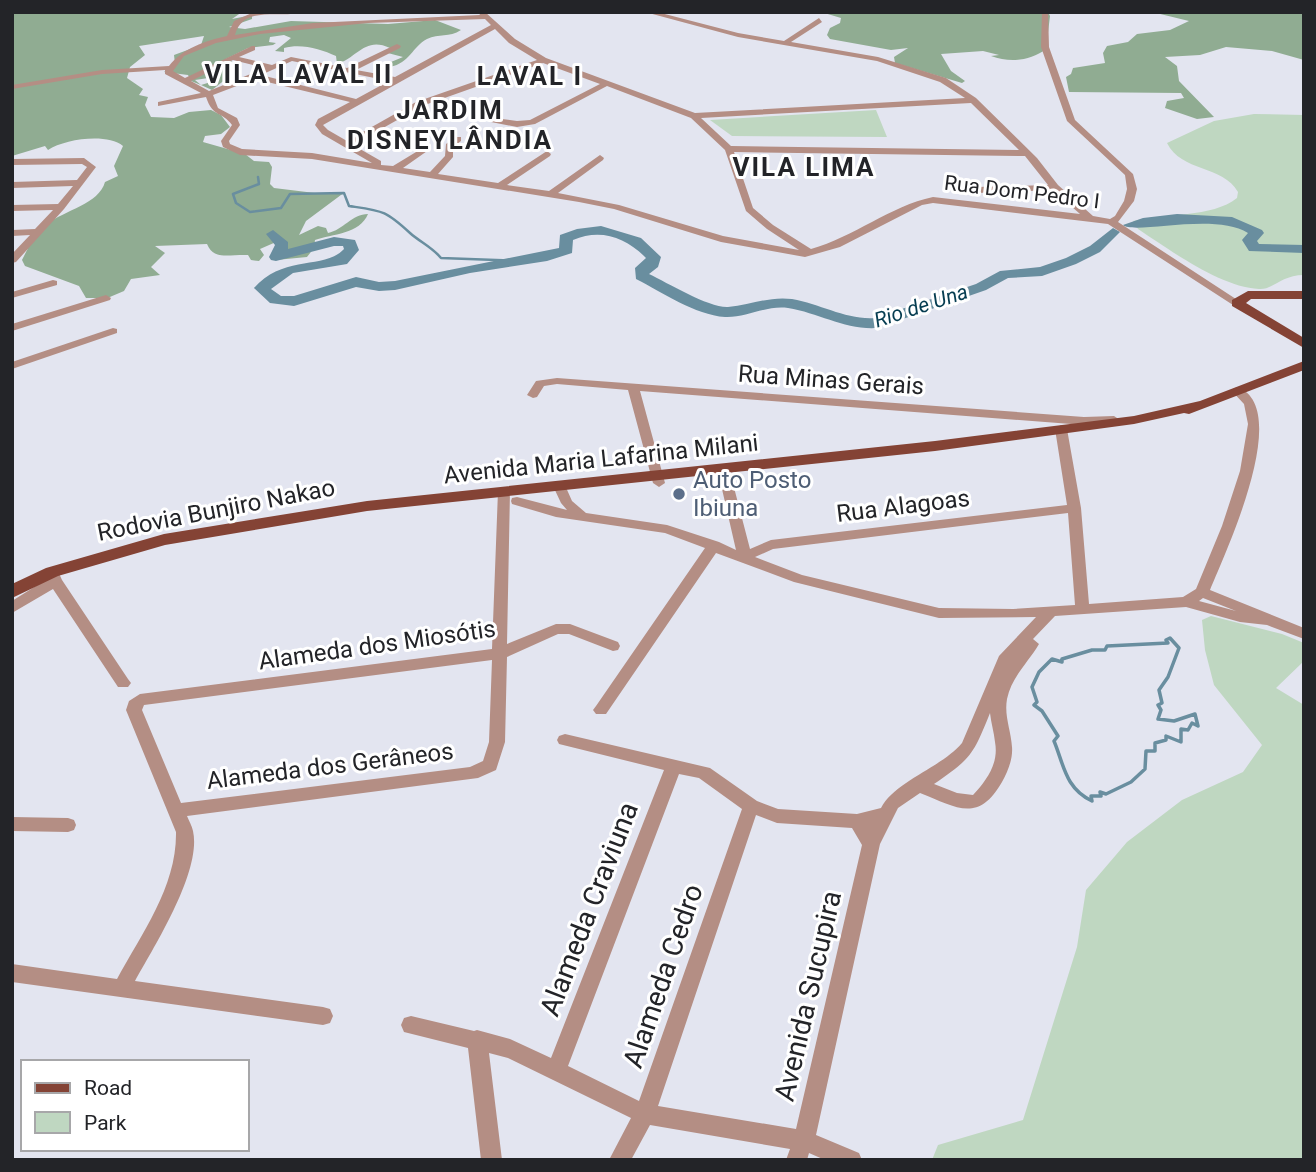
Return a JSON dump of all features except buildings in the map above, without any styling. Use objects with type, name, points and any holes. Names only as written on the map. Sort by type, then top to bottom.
[{"type":"main road","points":[[1244,303],[1297,295]]},
{"type":"main road","points":[[1244,303],[1265,306],[1297,295]]},
{"type":"main road","points":[[1244,303],[1267,322],[1303,345]]},
{"type":"main road","points":[[1265,306],[1267,322]]},
{"type":"main road","name":"Avenida Maria Lafarina Milani","points":[[1099,425],[1155,424],[1304,365]]},
{"type":"main road","points":[[1277,374],[1304,375]]},
{"type":"main road","name":"Avenida Maria Lafarina Milani","points":[[658,479],[725,475],[1062,433],[1199,405]]},
{"type":"main road","name":"Avenida Maria Lafarina Milani","points":[[434,499],[475,504],[658,479],[862,457]]},
{"type":"main road","name":"Rodovia Bunjiro Nakao","points":[[12,592],[164,540],[360,507],[434,499]]},
{"type":"street","points":[[231,37],[233,28],[241,18],[260,12],[300,12]]},
{"type":"street","points":[[364,12],[369,20]]},
{"type":"street","points":[[419,12],[427,19]]},
{"type":"street","points":[[648,12],[738,35],[878,59],[943,80],[974,100],[1026,152],[1055,187],[1090,218]]},
{"type":"street","points":[[1045,12],[1045,47],[1071,121],[1129,174],[1132,189],[1129,201],[1118,218],[1111,222],[1209,286],[1244,303]]},
{"type":"street","points":[[12,87],[102,72],[168,68],[184,54],[231,37],[300,25],[484,15],[512,41],[543,60],[694,116],[729,149],[749,209],[790,242],[814,254]]},
{"type":"street","points":[[785,43],[818,20]]},
{"type":"street","points":[[390,169],[319,125],[356,101],[495,26]]},
{"type":"street","points":[[349,70],[397,46]]},
{"type":"street","points":[[185,81],[252,48]]},
{"type":"street","points":[[232,58],[272,67]]},
{"type":"street","points":[[161,104],[209,95],[292,60],[397,80]]},
{"type":"street","points":[[348,144],[419,104],[543,60]]},
{"type":"street","points":[[168,68],[172,75],[209,95],[214,108],[234,120],[236,124],[225,141],[231,149],[254,154],[312,156],[551,194],[616,207],[720,239],[799,254],[814,254]]},
{"type":"street","points":[[254,76],[356,101]]},
{"type":"street","points":[[494,120],[517,124],[531,122],[607,83]]},
{"type":"street","points":[[694,116],[974,100]]},
{"type":"street","points":[[390,169],[426,149],[413,136]]},
{"type":"street","points":[[432,175],[449,158],[449,146],[458,139]]},
{"type":"street","points":[[729,149],[1026,152]]},
{"type":"street","points":[[501,185],[547,154]]},
{"type":"street","points":[[551,194],[600,158]]},
{"type":"street","points":[[12,162],[84,161],[93,164],[61,207],[35,232],[12,260]]},
{"type":"street","points":[[12,185],[80,183]]},
{"type":"street","points":[[977,190],[1055,187]]},
{"type":"street","name":"Rua Dom Pedro I","points":[[814,254],[926,201],[949,201],[1111,222]]},
{"type":"street","points":[[12,208],[61,207]]},
{"type":"street","points":[[12,233],[35,232]]},
{"type":"street","points":[[12,295],[53,283]]},
{"type":"street","points":[[12,328],[106,298]]},
{"type":"street","points":[[12,366],[113,331]]},
{"type":"street","name":"Rua Minas Gerais","points":[[533,395],[540,383],[548,381],[1099,425]]},
{"type":"street","points":[[633,388],[658,479]]},
{"type":"street","points":[[1186,602],[1202,592],[1235,504],[1255,433],[1251,407],[1237,390]]},
{"type":"street","points":[[1062,433],[1074,508],[1082,608]]},
{"type":"street","points":[[725,475],[743,547],[741,557]]},
{"type":"street","points":[[560,491],[581,516]]},
{"type":"street","points":[[499,654],[508,498],[546,511],[667,529],[829,588],[939,613],[978,615],[1186,602],[1240,617],[1268,620]]},
{"type":"street","name":"Rua Alagoas","points":[[741,557],[771,545],[1074,508]]},
{"type":"street","points":[[601,710],[714,545]]},
{"type":"street","points":[[12,608],[54,577],[123,683]]},
{"type":"street","points":[[1202,592],[1242,605],[1268,620],[1304,634]]},
{"type":"street","points":[[916,784],[956,800],[976,802],[990,789],[1004,752],[998,716],[1006,680],[1014,664],[1058,610]]},
{"type":"street","name":"Avenida Sucupira","points":[[800,1150],[871,844],[884,814],[892,803],[916,784],[959,758],[969,746],[1004,660],[1058,610]]},
{"type":"street","name":"Alameda dos Miosótis","points":[[175,811],[134,710],[134,705],[141,699],[499,654],[556,629],[570,629],[613,646]]},
{"type":"street","name":"Alameda dos Gerâneos","points":[[175,811],[472,773],[491,765],[497,742],[499,654]]},
{"type":"street","points":[[565,740],[715,778],[751,806],[777,816],[857,821],[884,814]]},
{"type":"street","name":"Alameda Craviuna","points":[[556,1070],[673,767]]},
{"type":"street","name":"Alameda Cedro","points":[[619,1160],[645,1114],[751,806]]},
{"type":"street","points":[[121,989],[184,867],[187,844],[175,811]]},
{"type":"street","points":[[14,819],[68,825]]},
{"type":"street","points":[[857,821],[871,844]]},
{"type":"street","points":[[12,973],[323,1016]]},
{"type":"street","points":[[411,1025],[510,1049],[645,1114],[852,1160]]},
{"type":"street","points":[[477,1039],[492,1160]]},
{"type":"green space","points":[[12,12],[242,12],[232,19],[252,15],[252,19],[229,27],[245,29],[291,21],[388,24],[435,20],[461,30],[427,39],[402,62],[390,67],[391,62],[403,57],[384,52],[390,48],[381,45],[368,46],[337,64],[336,56],[311,48],[297,46],[284,48],[284,52],[275,51],[291,38],[284,35],[270,37],[269,42],[276,43],[273,45],[248,48],[226,59],[232,61],[225,69],[231,75],[212,90],[191,81],[188,75],[164,72],[175,64],[174,55],[201,45],[204,36],[139,46],[145,55],[130,67],[127,78],[143,89],[139,95],[148,97],[145,105],[151,117],[174,118],[189,112],[211,110],[221,115],[230,127],[221,134],[205,136],[203,142],[245,154],[254,161],[269,162],[272,167],[270,184],[274,188],[323,194],[345,192],[306,221],[299,235],[318,226],[326,228],[328,233],[368,214],[359,226],[315,240],[314,248],[307,257],[276,260],[279,244],[276,242],[260,249],[264,255],[259,261],[251,260],[248,255],[218,255],[207,244],[155,246],[165,253],[151,267],[160,275],[131,279],[124,291],[98,302],[99,298],[86,298],[79,286],[25,266],[22,260],[36,236],[47,224],[89,201],[102,190],[105,182],[118,176],[114,166],[123,146],[107,140],[86,139],[48,150],[45,146],[12,156]],"holes":[[[215,77],[214,81],[201,85],[195,80]]]},
{"type":"green space","points":[[821,12],[1048,12],[1050,16],[1046,49],[1033,56],[1013,60],[991,56],[999,55],[983,51],[941,54],[951,71],[965,81],[962,83],[895,63],[894,57],[908,48],[891,50],[830,39],[827,35],[830,28],[840,23],[841,18]]},
{"type":"green space","points":[[1152,12],[1304,12],[1304,60],[1272,51],[1226,47],[1200,55],[1165,57],[1177,66],[1179,81],[1214,117],[1197,119],[1165,108],[1167,101],[1184,98],[1181,93],[1069,92],[1066,77],[1071,74],[1073,68],[1105,63],[1103,53],[1107,46],[1128,42],[1137,34],[1170,30],[1189,21]]},
{"type":"green space","points":[[876,110],[887,137],[732,136],[710,120]]},
{"type":"green space","points":[[1254,114],[1304,115],[1304,275],[1289,277],[1264,289],[1244,287],[1212,275],[1138,229],[1133,221],[1202,212],[1237,198],[1238,192],[1231,183],[1182,159],[1167,143],[1214,121]]},
{"type":"green space","points":[[1211,616],[1282,634],[1304,643],[1304,661],[1276,688],[1304,705],[1304,1160],[932,1160],[938,1145],[1023,1120],[1077,947],[1086,890],[1127,842],[1182,800],[1243,772],[1262,745],[1214,685],[1205,650],[1202,620]]},
{"type":"waterway","points":[[258,177],[259,184],[233,194],[236,203],[250,212],[281,208],[290,194],[344,193],[349,206],[389,216],[441,258],[520,261]]},
{"type":"waterway","name":"Rio de Una","points":[[1130,225],[1196,218],[1232,221],[1257,233],[1249,240],[1254,248],[1304,249]]},
{"type":"waterway","name":"Rio de Una","points":[[273,234],[283,245],[276,257],[334,241],[350,243],[352,250],[342,261],[289,269],[262,288],[268,295],[280,301],[302,300],[356,282],[379,287],[395,286],[470,268],[547,257],[567,250],[565,238],[589,230],[601,230],[635,241],[654,257],[653,264],[643,268],[641,276],[708,307],[726,312],[772,302],[793,304],[858,324],[877,323],[981,287],[1005,274],[1042,271],[1071,261],[1095,249],[1113,232]]},
{"type":"waterway","points":[[1170,638],[1179,648],[1168,677],[1159,690],[1162,703],[1158,705],[1161,710],[1158,719],[1174,721],[1195,714],[1198,726],[1192,723],[1188,730],[1181,729],[1181,742],[1166,736],[1166,740],[1155,743],[1155,751],[1146,751],[1145,769],[1131,782],[1106,794],[1100,792],[1101,796],[1091,796],[1092,801],[1071,783],[1054,741],[1058,736],[1042,711],[1034,705],[1037,702],[1032,687],[1039,672],[1052,659],[1062,662],[1062,659],[1092,650],[1105,650],[1107,646],[1168,643],[1166,640],[1170,638]]},
{"type":"place","name":"Auto Posto Ibiuna","points":[[679,494]]},
{"type":"district","name":"VILA LAVAL II","points":[[299,74]]},
{"type":"district","name":"LAVAL I","points":[[530,76]]},
{"type":"district","name":"JARDIM DISNEYLÂNDIA","points":[[450,125]]},
{"type":"district","name":"VILA LIMA","points":[[804,167]]}]
